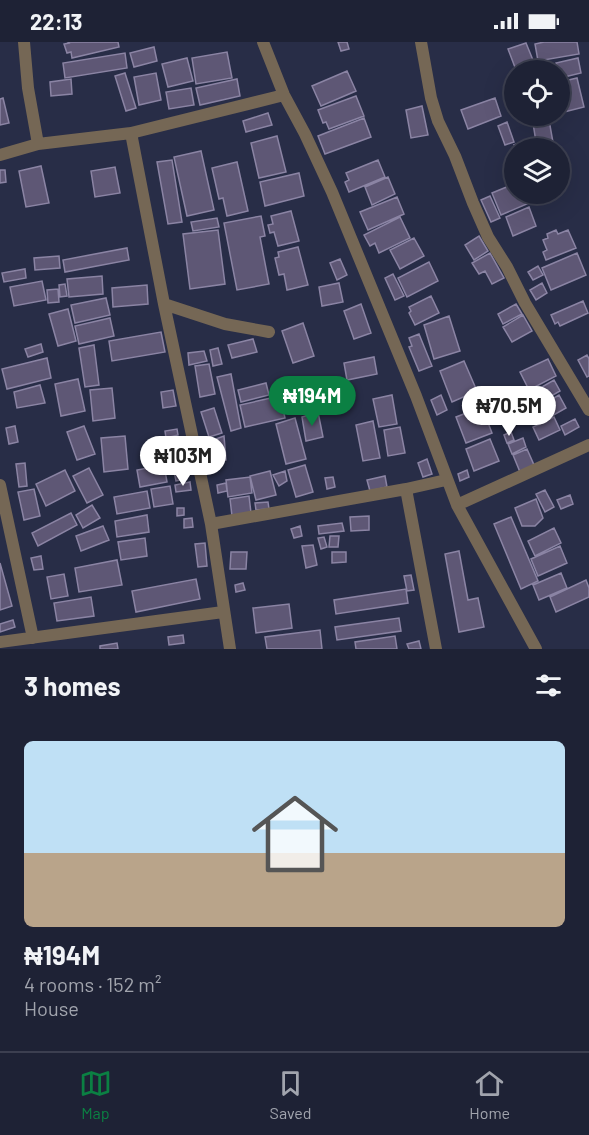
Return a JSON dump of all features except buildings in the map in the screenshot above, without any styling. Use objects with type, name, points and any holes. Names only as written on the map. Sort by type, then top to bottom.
[{"type":"street","points":[[24,42],[28,88],[38,144]]},
{"type":"street","points":[[263,42],[284,95],[332,192],[416,396],[457,506],[536,649]]},
{"type":"street","points":[[421,42],[431,98],[438,121],[455,156],[473,203],[530,312],[589,410]]},
{"type":"street","points":[[0,155],[38,144],[131,133],[284,95]]},
{"type":"street","points":[[131,133],[164,304],[211,524],[230,649]]},
{"type":"street","points":[[164,304],[225,324],[269,333]]},
{"type":"street","points":[[457,506],[589,445]]},
{"type":"street","points":[[211,524],[446,480]]},
{"type":"street","points":[[0,485],[33,638]]},
{"type":"street","points":[[406,489],[436,649]]},
{"type":"street","points":[[0,642],[223,612]]}]
